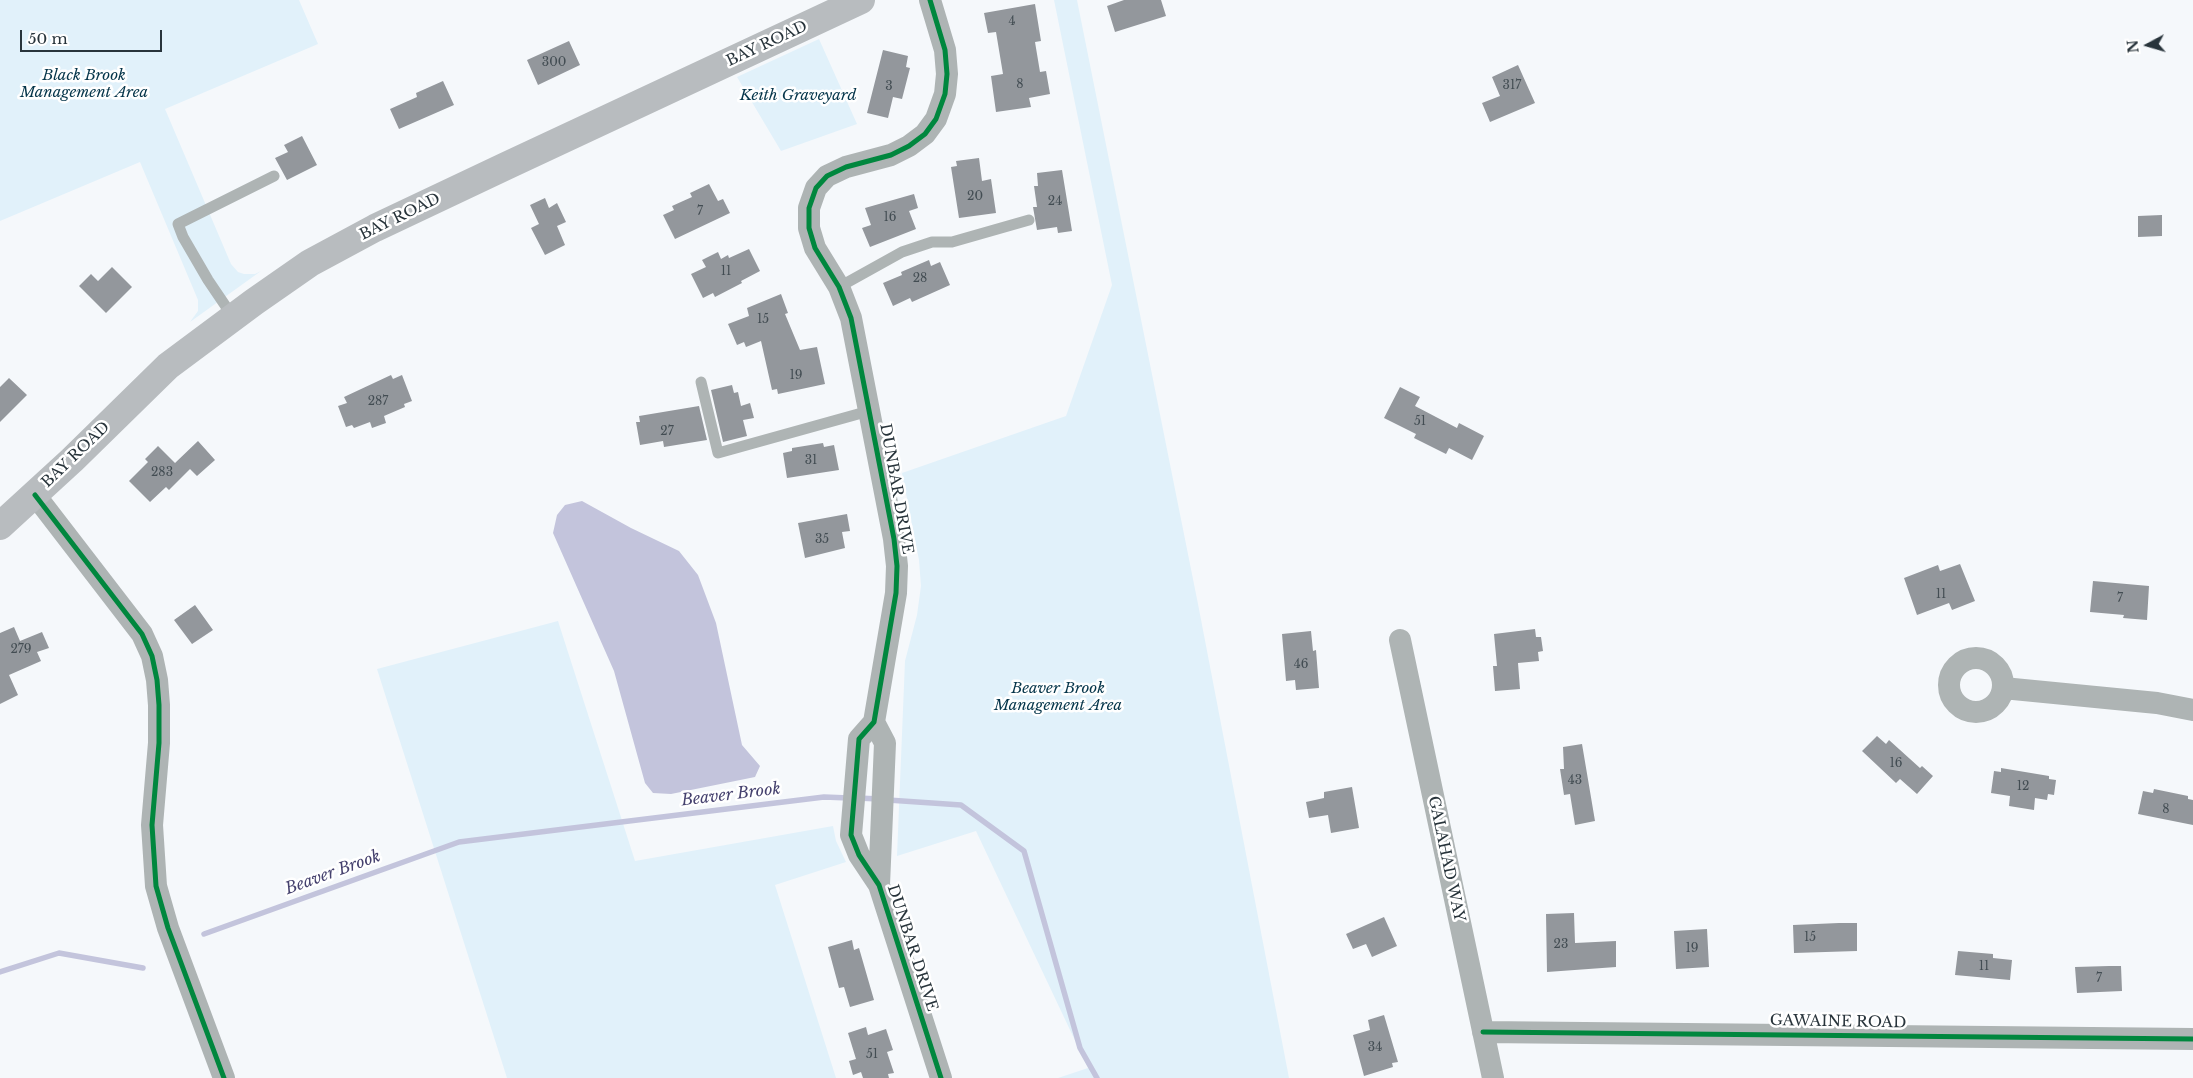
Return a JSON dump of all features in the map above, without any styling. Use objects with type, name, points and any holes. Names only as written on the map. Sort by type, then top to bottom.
[{"type":"main road","name":"BAY ROAD","points":[[0,526],[35,495],[168,366],[310,263],[375,228],[663,91],[861,0]]},
{"type":"street","name":"DUNBAR DRIVE","points":[[930,0],[945,50],[947,74],[945,94],[936,118],[925,134],[909,146],[890,155],[846,167],[827,176],[816,188],[809,208],[809,228],[815,248],[839,287],[851,318],[894,539],[897,566],[894,611],[874,722],[859,739],[851,835],[859,855],[879,885],[941,1078]]},
{"type":"street","points":[[35,495],[142,634],[152,656],[157,680],[159,705],[159,744],[152,825],[156,886],[168,928],[224,1078]]},
{"type":"street","name":"GALAHAD WAY","points":[[1400,640],[1493,1078]]},
{"type":"street","points":[[2003,688],[2157,703],[2193,710]]},
{"type":"street","name":"DUNBAR DRIVE","points":[[874,722],[885,743],[879,885]]},
{"type":"street","name":"GAWAINE ROAD","points":[[1483,1032],[2193,1039]]},
{"type":"lane","points":[[233,317],[183,238],[178,224],[274,176]]},
{"type":"lane","points":[[839,287],[902,252],[924,244],[952,242],[1029,220]]},
{"type":"lane","points":[[702,382],[718,453],[869,411]]},
{"type":"green space","name":"Black Brook Management Area","points":[[0,0],[299,0],[318,44],[165,109],[231,264],[238,272],[244,274],[255,274],[261,271],[190,322],[198,311],[198,300],[140,162],[0,221]]},
{"type":"green space","name":"Beaver Brook Management Area","points":[[1054,0],[1077,0],[1198,604],[1289,1078],[1058,1078],[1088,1068],[976,831],[897,856],[905,661],[917,615],[921,586],[919,560],[902,473],[1066,416],[1112,285]]},
{"type":"green space","name":"Keith Graveyard","points":[[819,39],[857,124],[781,151],[737,77]]},
{"type":"green space","points":[[558,621],[635,861],[833,826],[836,841],[846,862],[775,885],[836,1078],[507,1078],[377,669]]},
{"type":"water","points":[[582,501],[631,528],[679,551],[698,575],[716,623],[742,745],[760,766],[755,777],[671,794],[653,793],[645,783],[614,671],[553,533],[557,515],[565,505]]},
{"type":"building","points":[[1124,0],[1161,0],[1166,16],[1115,32],[1107,6]]},
{"type":"building","points":[[1035,4],[1041,41],[1035,42],[1040,72],[1046,71],[1050,94],[1029,98],[1031,107],[996,112],[991,76],[1003,74],[996,32],[988,33],[984,13]]},
{"type":"building","points":[[569,41],[580,65],[538,85],[527,60]]},
{"type":"building","points":[[883,50],[908,56],[906,67],[910,68],[902,99],[893,97],[888,118],[867,113]]},
{"type":"building","points":[[1518,65],[1535,103],[1490,122],[1482,103],[1500,96],[1492,77]]},
{"type":"building","points":[[443,81],[454,105],[399,129],[390,109],[417,97],[416,93]]},
{"type":"building","points":[[302,136],[317,165],[287,180],[275,158],[288,152],[284,145]]},
{"type":"building","points":[[979,158],[982,181],[991,179],[996,213],[959,218],[951,167],[957,166],[956,161]]},
{"type":"building","points":[[1062,170],[1072,231],[1058,233],[1057,227],[1037,230],[1033,207],[1037,207],[1034,186],[1038,186],[1037,173]]},
{"type":"building","points":[[709,184],[718,201],[723,199],[730,213],[675,239],[663,215],[674,210],[672,206],[692,197],[690,193]]},
{"type":"building","points":[[914,194],[918,208],[909,211],[916,229],[870,247],[862,228],[871,225],[865,208]]},
{"type":"building","points":[[545,198],[549,208],[557,203],[566,222],[557,226],[565,245],[545,255],[531,228],[539,224],[530,205]]},
{"type":"building","points":[[2162,215],[2162,236],[2138,237],[2138,216]]},
{"type":"building","points":[[749,249],[760,271],[715,297],[713,293],[703,298],[691,274],[706,267],[702,260],[718,252],[721,259],[728,255],[729,258]]},
{"type":"building","points":[[929,260],[931,266],[940,262],[950,285],[912,302],[910,298],[893,306],[883,283],[902,275],[901,272]]},
{"type":"building","points":[[112,267],[132,287],[106,313],[79,286],[91,274],[98,281]]},
{"type":"building","points":[[781,294],[788,313],[785,314],[800,350],[817,347],[825,384],[778,394],[777,389],[772,390],[761,341],[746,347],[744,342],[737,345],[728,324],[749,316],[747,308]]},
{"type":"building","points":[[391,375],[393,379],[402,375],[412,401],[404,404],[405,407],[384,416],[386,423],[372,428],[370,422],[354,428],[352,425],[346,427],[338,406],[347,403],[344,397]]},
{"type":"building","points":[[9,378],[27,395],[0,422],[0,387]]},
{"type":"building","points":[[732,385],[734,393],[738,392],[741,406],[750,403],[754,418],[743,420],[747,436],[723,442],[711,390]]},
{"type":"building","points":[[1400,387],[1420,397],[1415,406],[1457,428],[1459,423],[1484,436],[1472,460],[1449,448],[1446,454],[1414,438],[1416,434],[1384,418]]},
{"type":"building","points":[[699,406],[707,440],[664,447],[663,441],[640,445],[636,422],[640,422],[639,416]]},
{"type":"building","points":[[198,441],[215,460],[197,476],[190,469],[169,490],[166,487],[150,502],[129,481],[148,462],[145,459],[158,446],[175,463]]},
{"type":"building","points":[[823,443],[824,447],[834,445],[839,470],[787,478],[783,453],[792,451],[792,448]]},
{"type":"building","points":[[847,514],[850,531],[842,532],[845,548],[805,558],[798,523]]},
{"type":"building","points":[[1960,564],[1975,601],[1952,610],[1949,603],[1917,615],[1904,578],[1938,565],[1940,571]]},
{"type":"building","points":[[2093,581],[2149,586],[2147,620],[2123,618],[2124,615],[2090,612]]},
{"type":"building","points":[[195,605],[213,630],[192,644],[174,620]]},
{"type":"building","points":[[14,627],[20,641],[42,632],[49,648],[37,652],[41,661],[9,675],[18,695],[0,704],[0,633]]},
{"type":"building","points":[[1535,629],[1536,637],[1541,637],[1543,651],[1538,652],[1539,661],[1518,663],[1520,689],[1495,691],[1493,666],[1497,666],[1494,634]]},
{"type":"building","points":[[1311,631],[1313,651],[1316,650],[1319,688],[1296,690],[1295,680],[1286,681],[1282,634]]},
{"type":"building","points":[[1877,736],[1886,744],[1889,740],[1920,768],[1922,766],[1933,776],[1917,794],[1900,779],[1896,783],[1862,751]]},
{"type":"building","points":[[1582,744],[1595,821],[1575,825],[1570,794],[1564,795],[1560,769],[1564,769],[1563,747]]},
{"type":"building","points":[[2001,768],[2049,776],[2049,779],[2056,780],[2054,795],[2048,794],[2047,800],[2035,798],[2034,810],[2009,806],[2010,796],[1991,793],[1994,771],[2001,772]]},
{"type":"building","points":[[1352,787],[1359,828],[1331,833],[1328,815],[1309,818],[1306,802],[1324,798],[1324,792]]},
{"type":"building","points":[[2154,789],[2188,796],[2188,799],[2193,800],[2193,825],[2138,814],[2143,791],[2153,793]]},
{"type":"building","points":[[1574,913],[1575,943],[1616,941],[1616,967],[1547,972],[1546,914]]},
{"type":"building","points":[[1384,917],[1397,946],[1372,957],[1366,944],[1353,949],[1346,934]]},
{"type":"building","points":[[1857,923],[1857,951],[1794,953],[1793,925]]},
{"type":"building","points":[[1707,929],[1709,967],[1676,969],[1674,931]]},
{"type":"building","points":[[852,940],[854,950],[859,948],[874,1000],[850,1007],[844,987],[839,988],[828,947]]},
{"type":"building","points":[[1958,951],[1993,954],[1993,958],[2012,960],[2010,980],[1955,975]]},
{"type":"building","points":[[2121,966],[2122,991],[2077,993],[2075,967]]},
{"type":"building","points":[[1384,1015],[1398,1062],[1392,1063],[1393,1067],[1364,1076],[1353,1035],[1370,1030],[1368,1020]]},
{"type":"building","points":[[866,1027],[868,1035],[886,1029],[893,1050],[887,1052],[894,1073],[888,1074],[889,1078],[863,1078],[861,1072],[853,1075],[849,1061],[856,1059],[848,1033]]},
{"type":"waterway","name":"Beaver Brook","points":[[204,934],[459,842],[824,797],[849,798]]},
{"type":"waterway","name":"Beaver Brook","points":[[858,798],[879,799]]},
{"type":"waterway","name":"Beaver Brook","points":[[888,800],[961,805],[1024,851],[1080,1048],[1097,1078]]},
{"type":"waterway","name":"Beaver Brook","points":[[0,972],[59,953],[143,968]]},
{"type":"cycle path","points":[[930,0],[945,50],[947,74],[945,94],[936,119],[925,134],[909,146],[891,155],[846,167],[827,176],[816,188],[809,208],[809,228],[815,248],[839,287],[851,318],[894,539],[897,566],[896,593],[874,722],[859,739],[851,835],[859,855],[879,885],[941,1078]]},
{"type":"cycle path","points":[[35,495],[142,634],[152,656],[157,680],[159,705],[159,743],[152,825],[156,886],[168,928],[224,1078]]},
{"type":"cycle path","points":[[1483,1032],[2193,1039]]}]
